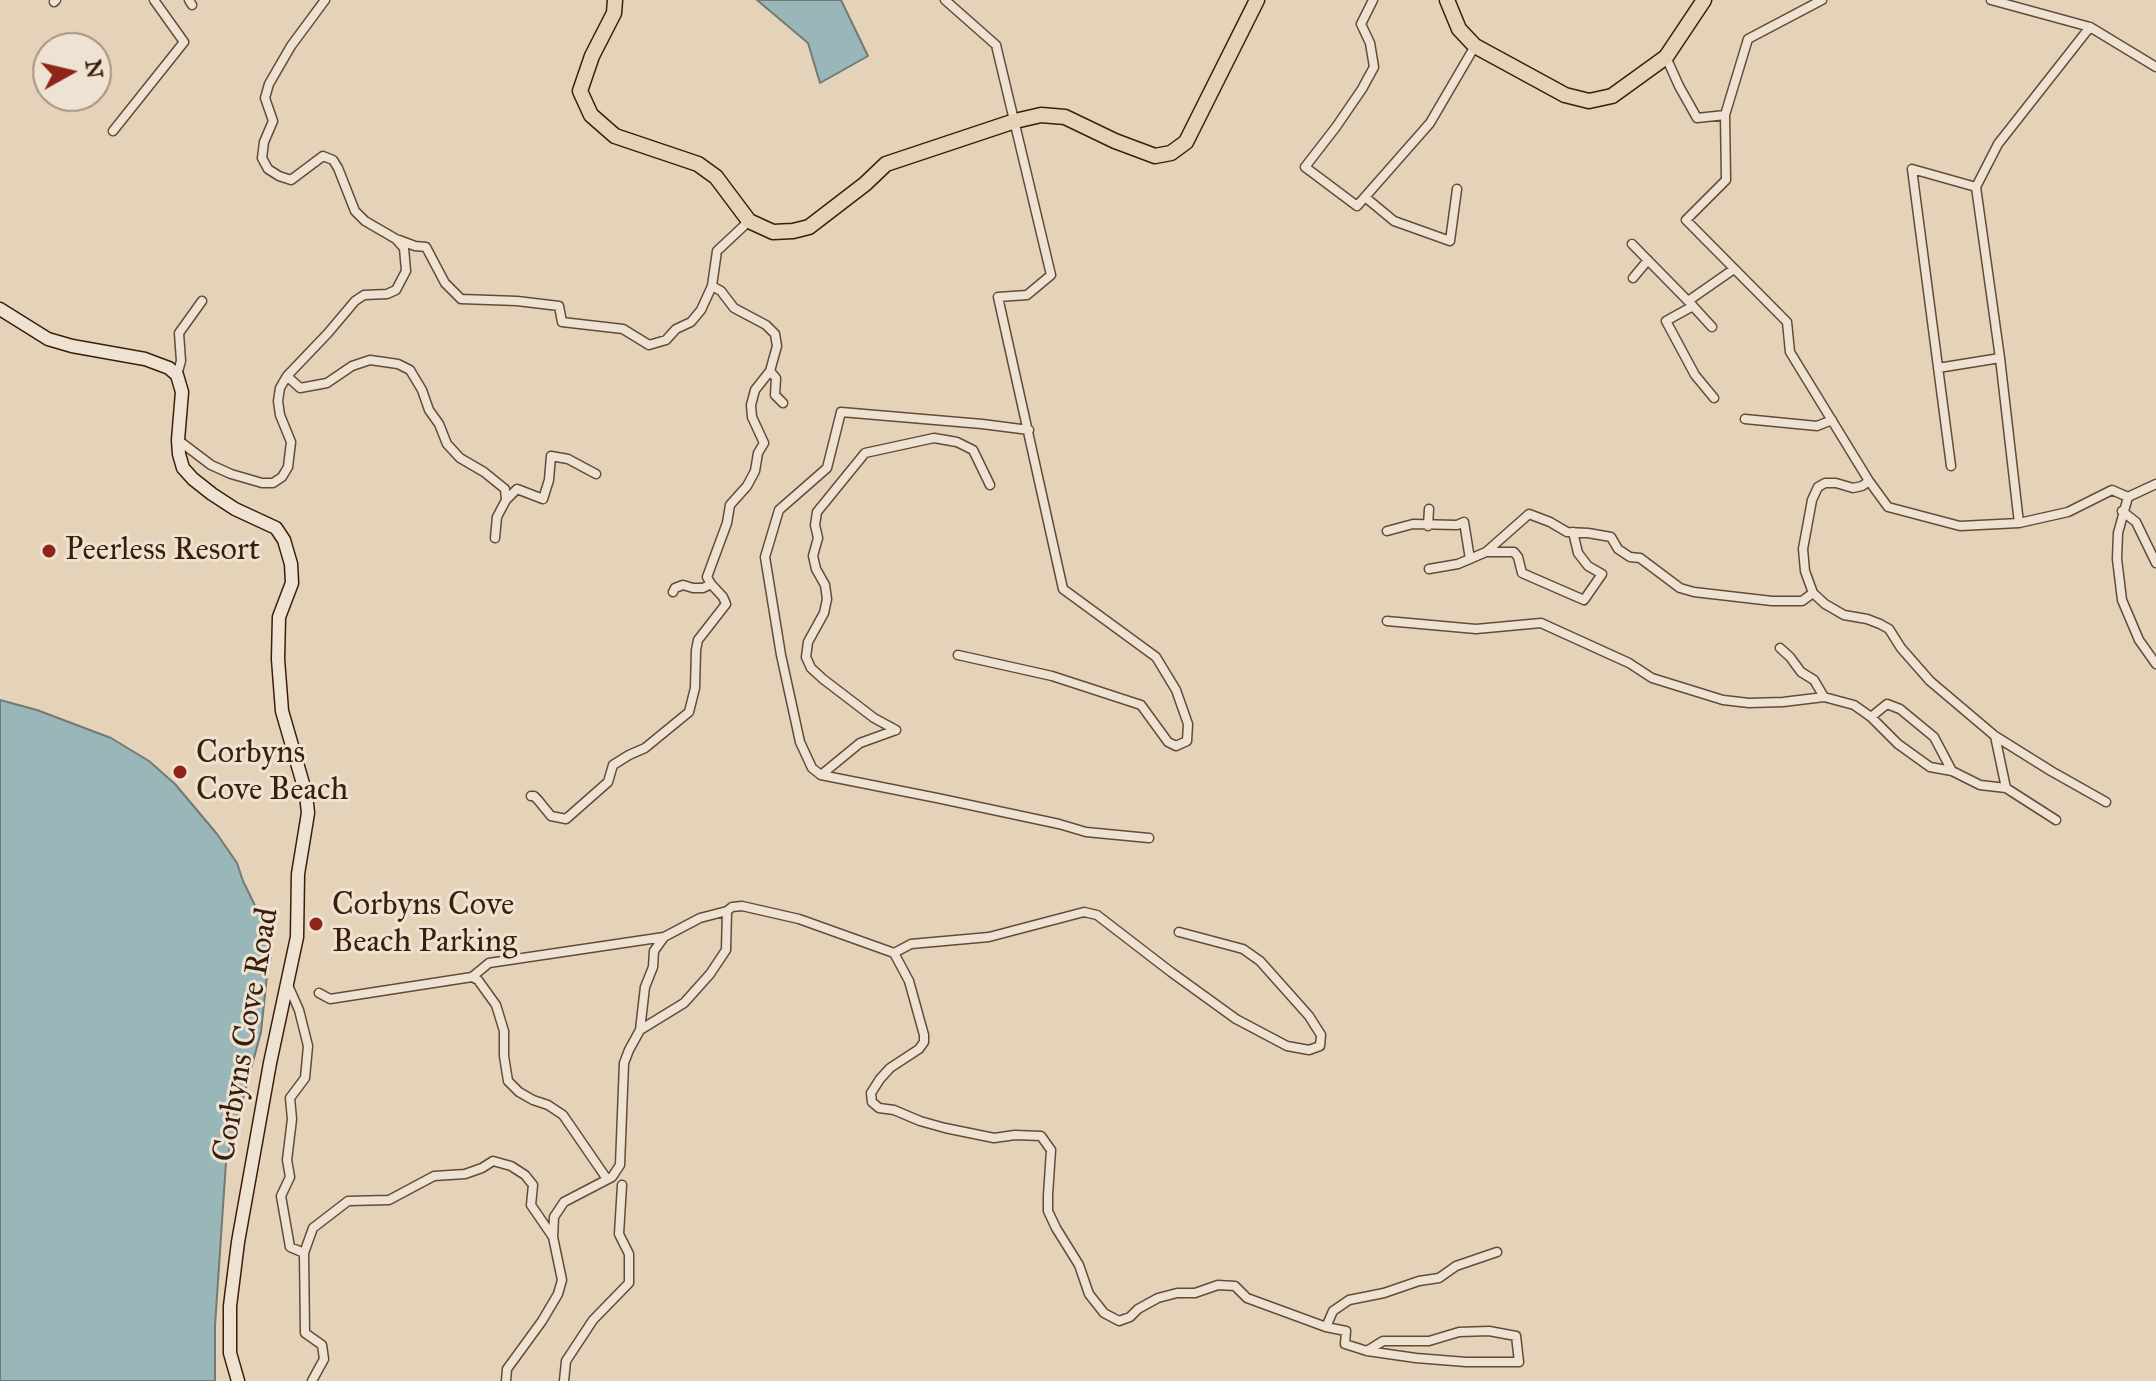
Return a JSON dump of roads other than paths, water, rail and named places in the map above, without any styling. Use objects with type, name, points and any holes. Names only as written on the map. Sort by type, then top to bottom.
[{"type":"main road","points":[[615,0],[614,13],[592,56],[580,91],[591,115],[615,136],[698,164],[716,177],[749,221],[773,232],[809,227],[886,164],[1041,115],[1065,117],[1155,156],[1171,153],[1186,142],[1257,0]]},
{"type":"main road","points":[[1447,0],[1459,29],[1475,46],[1565,95],[1589,101],[1612,96],[1666,57],[1704,0]]},
{"type":"main road","points":[[0,309],[48,339],[145,359],[169,368],[177,375]]},
{"type":"main road","name":"Corbyns Cove Road","points":[[177,375],[182,392],[178,440],[183,468],[193,479],[235,509],[276,528],[284,540],[291,564],[292,583],[279,617],[282,711],[306,794],[308,813],[298,874],[297,937],[236,1255],[230,1306],[230,1353],[238,1381]]},
{"type":"street","points":[[113,131],[184,42],[154,0]]},
{"type":"street","points":[[325,0],[291,46],[269,84],[265,98],[273,121],[264,142],[262,158],[268,169],[291,180],[323,156],[333,160],[355,211],[365,221],[396,239],[426,247],[445,283],[461,299],[559,306],[562,322],[623,329],[649,345],[666,340],[676,329],[691,322],[701,310],[712,286],[717,251],[749,221]]},
{"type":"street","points":[[945,0],[996,45],[1051,275],[1027,295],[998,297],[1063,589],[1156,657],[1176,690],[1188,724],[1187,741],[1176,746],[1168,742],[1141,705],[1052,676],[958,655]]},
{"type":"street","points":[[1373,0],[1361,24],[1370,43],[1374,67],[1336,127],[1305,167],[1357,206],[1430,123],[1475,46]]},
{"type":"street","points":[[1822,0],[1748,39],[1725,115],[1726,180],[1686,220],[1787,322],[1790,352],[1888,507],[1960,526],[2019,523],[2068,512],[2112,490],[2128,497]]},
{"type":"street","points":[[1991,0],[2090,27],[2156,67]]},
{"type":"street","points":[[2019,523],[1976,187],[1998,144],[2090,27]]},
{"type":"street","points":[[1666,57],[1697,118],[1725,115]]},
{"type":"street","points":[[1951,466],[1912,169],[1976,187]]},
{"type":"street","points":[[1365,197],[1394,221],[1450,241],[1457,189]]},
{"type":"street","points":[[178,440],[211,465],[231,474],[262,483],[273,483],[282,477],[288,467],[291,442],[280,415],[280,388],[287,376],[355,301],[364,295],[387,294],[396,290],[406,271],[406,259],[404,248],[396,239]]},
{"type":"street","points":[[1632,244],[1712,327]]},
{"type":"street","points":[[1633,278],[1648,260]]},
{"type":"street","points":[[1714,398],[1695,375],[1666,321],[1734,269]]},
{"type":"street","points":[[531,796],[551,816],[566,819],[608,782],[613,765],[645,748],[689,712],[695,688],[698,640],[726,604],[707,577],[727,523],[730,505],[747,486],[764,443],[752,417],[751,405],[755,390],[770,371],[777,346],[775,334],[766,325],[734,308],[721,291],[712,286]]},
{"type":"street","points":[[177,375],[181,361],[179,333],[202,301]]},
{"type":"street","points":[[1938,368],[2000,358]]},
{"type":"street","points":[[287,376],[300,388],[327,383],[352,366],[370,360],[398,364],[410,370],[447,444],[460,458],[505,489],[506,500]]},
{"type":"street","points":[[770,371],[776,378],[775,395],[783,403]]},
{"type":"street","points":[[1029,430],[841,412],[827,468],[779,510],[765,557],[781,655],[800,742],[812,768],[821,775],[1086,832],[1149,838]]},
{"type":"street","points":[[1745,419],[1817,426],[1832,420]]},
{"type":"street","points":[[821,775],[860,743],[896,730],[874,718],[823,679],[811,668],[806,657],[808,642],[824,613],[827,599],[825,585],[813,556],[818,538],[815,525],[817,512],[865,453],[934,438],[957,442],[973,450],[990,485]]},
{"type":"street","points":[[495,538],[497,517],[506,500],[517,489],[543,499],[549,480],[551,456],[568,459],[596,474]]},
{"type":"street","points":[[1869,481],[1853,488],[1836,483],[1818,487],[1812,500],[1803,549],[1805,571],[1813,593],[1844,615],[1867,619],[1889,629],[1930,681],[1995,736],[2106,802]]},
{"type":"street","points":[[2156,484],[2128,497],[2118,533],[2117,559],[2122,600],[2139,640],[2156,664]]},
{"type":"street","points":[[1428,526],[1429,509]]},
{"type":"street","points":[[2122,511],[2136,522],[2156,563]]},
{"type":"street","points":[[1429,569],[1458,564],[1486,552],[1529,514],[1567,532],[1611,537],[1618,549],[1630,557],[1640,558],[1680,588],[1694,592],[1772,601],[1802,601],[1813,593]]},
{"type":"street","points":[[1387,531],[1413,524],[1457,525],[1464,522],[1470,559]]},
{"type":"street","points":[[1486,552],[1514,552],[1522,573],[1584,600],[1602,574],[1588,566],[1578,553],[1573,532]]},
{"type":"street","points":[[673,592],[683,585],[703,588],[711,584]]},
{"type":"street","points":[[1387,621],[1476,629],[1541,623],[1629,663],[1652,678],[1723,700],[1783,702],[1824,697],[1854,705],[1898,744],[1930,767],[1952,771],[1980,785],[2006,788],[2056,820]]},
{"type":"street","points":[[1780,648],[1801,672],[1814,680],[1824,697]]},
{"type":"street","points":[[1871,717],[1887,704],[1900,709],[1934,737],[1952,771]]},
{"type":"street","points":[[1995,736],[2006,788]]},
{"type":"street","points":[[319,993],[330,999],[472,977],[489,963],[664,937],[700,918],[732,907],[742,906],[789,917],[894,953],[909,981],[924,1042],[880,1079],[871,1093],[872,1102],[879,1108],[894,1110],[920,1121],[994,1138],[1041,1136],[1051,1150],[1048,1211],[1079,1265],[1089,1294],[1104,1313],[1119,1321],[1158,1298],[1177,1293],[1195,1293],[1218,1285],[1235,1286],[1247,1298],[1326,1327],[1346,1331],[1345,1344],[1367,1351],[1454,1361],[1519,1362],[1516,1336],[1489,1331],[1459,1332],[1429,1341],[1383,1341],[1367,1351]]},
{"type":"street","points":[[640,1030],[684,1003],[710,974],[726,950],[727,911]]},
{"type":"street","points":[[894,953],[911,944],[989,937],[1084,912],[1097,915],[1236,1019],[1287,1046],[1309,1050],[1320,1046],[1321,1035],[1309,1016],[1260,961],[1243,949],[1179,932]]},
{"type":"street","points":[[506,1381],[507,1369],[558,1294],[562,1280],[553,1237],[554,1217],[564,1202],[612,1177],[620,1165],[624,1063],[640,1030],[645,987],[653,967],[654,951],[664,937]]},
{"type":"street","points":[[472,977],[478,980],[496,1005],[504,1031],[508,1081],[519,1092],[563,1115],[607,1179]]},
{"type":"street","points":[[287,983],[299,1010],[308,1046],[305,1078],[290,1098],[292,1119],[287,1160],[290,1177],[281,1196],[290,1247],[304,1253]]},
{"type":"street","points":[[312,1381],[324,1359],[322,1345],[305,1333],[304,1253],[313,1228],[348,1201],[389,1200],[434,1176],[465,1174],[493,1161],[511,1166],[533,1185],[531,1205],[553,1237]]},
{"type":"street","points":[[564,1381],[566,1361],[593,1320],[629,1283],[629,1254],[619,1234],[622,1185]]},
{"type":"street","points":[[1326,1327],[1333,1311],[1349,1300],[1439,1278],[1456,1266],[1497,1252]]},
{"type":"water","points":[[757,0],[841,0],[868,56],[820,83],[808,43]]},
{"type":"water","points":[[0,700],[37,710],[111,738],[149,761],[175,784],[237,863],[270,944],[261,1032],[226,1162],[215,1326],[215,1381],[0,1381]]},
{"type":"place","name":"Peerless Resort","points":[[49,551]]},
{"type":"place","name":"Corbyns Cove Beach","points":[[180,772]]},
{"type":"place","name":"Corbyns Cove Beach Parking","points":[[316,924]]}]
